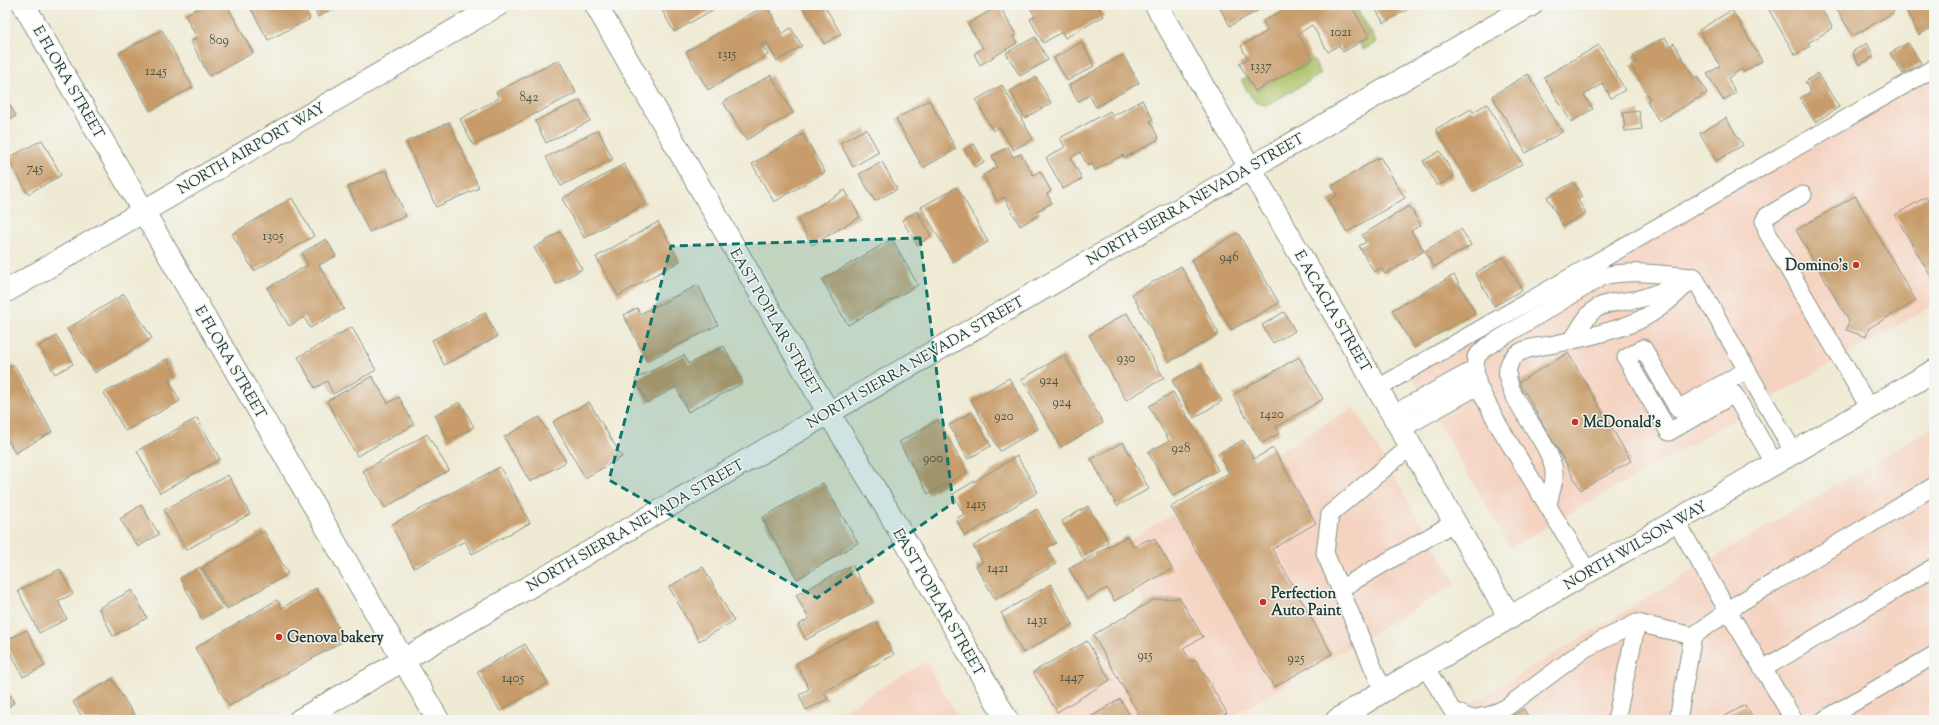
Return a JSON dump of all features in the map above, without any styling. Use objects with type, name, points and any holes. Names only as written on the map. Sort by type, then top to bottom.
[{"type":"street","name":"E FLORA STREET","points":[[24,5],[438,720]]},
{"type":"street","name":"NORTH AIRPORT WAY","points":[[5,292],[498,5]]},
{"type":"street","name":"EAST POPLAR STREET","points":[[596,5],[828,412],[886,509],[1007,720]]},
{"type":"street","name":"E ACACIA STREET","points":[[1156,5],[1510,618]]},
{"type":"street","name":"NORTH SIERRA NEVADA STREET","points":[[300,720],[404,661],[828,412],[1531,5]]},
{"type":"street","name":"NORTH WILSON WAY","points":[[1337,720],[1383,691],[1934,371]]},
{"type":"lane","points":[[1378,388],[1934,68]]},
{"type":"lane","points":[[1803,195],[1767,216],[1764,221],[1768,234],[1870,409]]},
{"type":"lane","points":[[1588,572],[1548,504],[1499,426],[1478,386],[1475,370],[1476,357],[1486,347],[1603,276],[1635,272],[1694,277]]},
{"type":"lane","points":[[1548,504],[1554,485],[1552,463],[1512,390],[1507,372],[1508,364],[1516,354],[1529,348],[1572,340],[1628,325],[1650,315],[1668,303],[1694,277]]},
{"type":"lane","points":[[1572,340],[1588,316],[1596,309],[1662,292],[1694,277]]},
{"type":"lane","points":[[1694,277],[1794,453]]},
{"type":"lane","points":[[1747,370],[1678,410],[1643,348],[1626,358],[1669,432],[1734,394],[1775,464]]},
{"type":"lane","points":[[1383,691],[1325,553],[1330,514],[1402,430],[1475,370]]},
{"type":"lane","points":[[1402,430],[1478,386]]},
{"type":"lane","points":[[1678,720],[1693,636],[1728,611],[1934,486]]},
{"type":"lane","points":[[1676,521],[1794,720]]},
{"type":"lane","points":[[1340,590],[1455,522]]},
{"type":"lane","points":[[1763,669],[1934,568]]},
{"type":"lane","points":[[1425,667],[1452,710],[1471,719],[1491,715],[1508,707],[1586,648],[1637,623],[1693,636]]},
{"type":"lane","points":[[1616,720],[1637,623]]},
{"type":"lane","points":[[1824,720],[1934,655]]},
{"type":"highlighted area","points":[[920,238],[953,503],[817,598],[609,480],[671,246]]},
{"type":"shaded area","points":[[1934,72],[1934,305],[1510,548],[1411,375]]},
{"type":"shaded area","points":[[1354,407],[1456,584],[1227,720],[1056,720],[1032,678],[1150,613],[1115,549]]},
{"type":"shaded area","points":[[1934,426],[1934,720],[1444,720]]},
{"type":"shaded area","points":[[926,662],[960,720],[826,720]]},
{"type":"green space","points":[[1351,5],[1355,5],[1377,42],[1363,50],[1359,43],[1369,37]]},
{"type":"green space","points":[[1313,59],[1321,74],[1268,105],[1263,105],[1254,100],[1248,93],[1241,80],[1247,77],[1256,91]]},
{"type":"building","points":[[204,5],[227,5],[253,53],[209,76],[191,41],[197,38],[185,15]]},
{"type":"building","points":[[249,5],[303,5],[310,19],[268,40]]},
{"type":"building","points":[[312,5],[339,5],[318,17]]},
{"type":"building","points":[[659,5],[721,5],[674,32]]},
{"type":"building","points":[[766,5],[782,34],[791,28],[802,46],[777,61],[766,42],[762,45],[768,55],[708,90],[686,52]]},
{"type":"building","points":[[807,5],[824,5],[841,34],[824,44],[803,7]]},
{"type":"building","points":[[999,5],[1016,35],[1013,36],[1017,43],[980,65],[974,54],[983,48],[968,24]]},
{"type":"building","points":[[1028,5],[1098,5],[1104,16],[1065,38],[1062,32],[1043,43],[1030,19],[1035,16]]},
{"type":"building","points":[[1218,5],[1267,5],[1230,26]]},
{"type":"building","points":[[1292,5],[1301,5],[1302,7],[1306,5],[1351,5],[1369,37],[1343,52],[1339,45],[1328,52],[1312,25],[1298,34],[1313,59],[1255,91],[1239,63],[1248,59],[1241,46],[1268,31],[1263,21]]},
{"type":"building","points":[[1373,5],[1415,5],[1384,23]]},
{"type":"building","points":[[1766,5],[1819,5],[1833,28],[1808,43],[1810,46],[1795,55]]},
{"type":"building","points":[[1834,5],[1890,5],[1894,12],[1853,36]]},
{"type":"building","points":[[1903,5],[1933,5],[1934,26],[1919,35]]},
{"type":"building","points":[[1732,10],[1762,61],[1744,72],[1742,69],[1728,78],[1736,93],[1723,100],[1707,74],[1720,66],[1699,30]]},
{"type":"building","points":[[162,30],[193,87],[150,111],[119,53]]},
{"type":"building","points":[[1035,37],[1048,60],[1020,76],[1006,53]]},
{"type":"building","points":[[1665,37],[1670,46],[1674,43],[1694,78],[1697,76],[1707,93],[1659,121],[1647,101],[1650,99],[1631,65],[1637,62],[1633,55]]},
{"type":"building","points":[[1082,42],[1094,66],[1067,81],[1054,58]]},
{"type":"building","points":[[1867,43],[1874,57],[1859,65],[1852,52]]},
{"type":"building","points":[[1908,43],[1921,63],[1903,74],[1890,53]]},
{"type":"building","points":[[1599,45],[1625,90],[1611,98],[1603,84],[1584,95],[1593,109],[1571,122],[1544,77]]},
{"type":"building","points":[[1123,55],[1139,83],[1096,107],[1089,95],[1078,102],[1069,85]]},
{"type":"building","points":[[559,60],[576,93],[473,145],[460,119],[499,98],[496,92]]},
{"type":"building","points":[[1818,73],[1839,107],[1815,122],[1800,98],[1811,92],[1805,82]]},
{"type":"building","points":[[1528,74],[1562,132],[1526,153],[1492,96]]},
{"type":"building","points":[[771,75],[793,113],[746,140],[723,102]]},
{"type":"building","points":[[1036,77],[1051,103],[1025,118],[1010,91]]},
{"type":"building","points":[[1002,85],[1033,139],[1013,150],[1000,127],[993,131],[976,100]]},
{"type":"building","points":[[5,96],[16,116],[5,122]]},
{"type":"building","points":[[580,100],[590,121],[546,143],[535,121]]},
{"type":"building","points":[[929,100],[956,149],[923,168],[896,119]]},
{"type":"building","points":[[1142,100],[1153,119],[1150,121],[1159,139],[1124,158],[1123,155],[1095,170],[1092,164],[1088,166],[1080,152],[1071,158],[1082,179],[1063,189],[1046,158],[1065,147],[1060,138],[1110,111],[1113,116]]},
{"type":"building","points":[[1487,104],[1522,164],[1473,192],[1436,129],[1471,109],[1473,112]]},
{"type":"building","points":[[1639,111],[1642,129],[1625,131],[1623,113]]},
{"type":"building","points":[[1726,118],[1743,145],[1716,161],[1700,133]]},
{"type":"building","points":[[449,122],[479,188],[436,207],[406,142]]},
{"type":"building","points":[[866,129],[879,152],[853,167],[840,143]]},
{"type":"building","points":[[598,130],[613,159],[561,186],[546,157]]},
{"type":"building","points":[[803,134],[825,172],[774,202],[752,164]]},
{"type":"building","points":[[42,140],[61,175],[28,194],[8,158]]},
{"type":"building","points":[[974,144],[984,162],[975,167],[964,150]]},
{"type":"building","points":[[1008,147],[1013,157],[1021,154],[1033,175],[1040,171],[1051,191],[1047,194],[1052,203],[1037,211],[1039,215],[1020,226],[1004,197],[997,201],[983,175],[997,167],[992,156]]},
{"type":"building","points":[[1440,151],[1454,176],[1437,186],[1423,161]]},
{"type":"building","points":[[1380,157],[1405,198],[1347,232],[1328,201],[1337,195],[1332,186]]},
{"type":"building","points":[[882,162],[897,189],[875,201],[859,174]]},
{"type":"building","points":[[624,164],[646,203],[584,238],[562,199]]},
{"type":"building","points":[[386,170],[406,216],[369,232],[348,187]]},
{"type":"building","points":[[1574,182],[1582,197],[1578,200],[1586,213],[1563,226],[1547,197]]},
{"type":"building","points":[[957,187],[988,242],[953,262],[921,207]]},
{"type":"building","points":[[845,190],[860,217],[812,245],[797,219]]},
{"type":"building","name":"Domino's","points":[[1855,196],[1916,301],[1869,328],[1866,337],[1846,330],[1849,321],[1796,230]]},
{"type":"building","points":[[1926,197],[1934,210],[1934,282],[1895,215]]},
{"type":"building","points":[[292,198],[314,236],[254,271],[232,234]]},
{"type":"building","points":[[1409,206],[1421,225],[1411,231],[1424,251],[1385,274],[1381,268],[1374,272],[1359,246],[1366,242],[1362,235]]},
{"type":"building","points":[[917,211],[931,236],[917,245],[902,220]]},
{"type":"building","points":[[658,222],[680,261],[618,296],[596,257]]},
{"type":"building","points":[[1461,229],[1471,245],[1434,267],[1425,251]]},
{"type":"building","points":[[560,232],[582,269],[556,284],[534,248]]},
{"type":"building","points":[[1238,233],[1279,303],[1231,330],[1191,260]]},
{"type":"building","points":[[326,239],[336,256],[319,265],[344,309],[310,328],[304,317],[289,326],[267,288],[308,265],[302,253]]},
{"type":"building","points":[[892,239],[918,285],[848,325],[822,280]]},
{"type":"building","points":[[1503,257],[1522,290],[1494,306],[1475,273]]},
{"type":"building","points":[[1181,266],[1219,334],[1169,362],[1132,294]]},
{"type":"building","points":[[1454,275],[1475,313],[1414,348],[1392,310]]},
{"type":"building","points":[[698,285],[718,325],[647,361],[624,315],[637,308],[640,314]]},
{"type":"building","points":[[124,294],[152,338],[95,373],[67,329]]},
{"type":"building","points":[[1284,312],[1295,331],[1273,343],[1262,325]]},
{"type":"building","points":[[485,313],[497,337],[444,365],[432,340]]},
{"type":"building","points":[[1127,313],[1164,378],[1126,400],[1089,335]]},
{"type":"building","points":[[352,327],[376,370],[333,394],[327,381],[315,388],[298,357]]},
{"type":"building","points":[[57,336],[73,364],[55,374],[39,346]]},
{"type":"building","points":[[724,346],[743,383],[688,412],[676,387],[647,403],[635,379],[684,355],[689,364]]},
{"type":"building","name":"McDonald's","points":[[1568,353],[1631,461],[1581,490],[1519,382]]},
{"type":"building","points":[[1064,355],[1103,423],[1061,447],[1022,379]]},
{"type":"building","points":[[1299,357],[1323,399],[1276,427],[1280,433],[1262,443],[1233,395]]},
{"type":"building","points":[[167,359],[177,377],[169,381],[180,401],[125,431],[104,393]]},
{"type":"building","points":[[14,365],[52,432],[15,453],[5,434],[5,370]]},
{"type":"building","points":[[1200,365],[1222,401],[1194,418],[1172,381]]},
{"type":"building","points":[[372,376],[388,403],[399,397],[414,425],[357,456],[327,401]]},
{"type":"building","points":[[1009,378],[1038,429],[1000,451],[971,400]]},
{"type":"building","points":[[1173,392],[1218,470],[1173,496],[1148,452],[1169,441],[1149,406]]},
{"type":"building","points":[[460,402],[474,427],[448,441],[435,415]]},
{"type":"building","points":[[589,402],[622,457],[585,478],[553,422]]},
{"type":"building","points":[[972,412],[991,446],[968,459],[949,425]]},
{"type":"building","points":[[539,417],[566,462],[530,482],[504,437]]},
{"type":"building","points":[[197,418],[220,459],[160,493],[137,451]]},
{"type":"building","points":[[938,420],[967,472],[928,494],[899,442]]},
{"type":"building","points":[[427,434],[449,470],[385,508],[363,471]]},
{"type":"building","name":"Perfection Auto Paint","points":[[1243,440],[1254,459],[1273,448],[1316,523],[1272,549],[1332,654],[1274,687],[1171,507],[1229,473],[1218,454]]},
{"type":"building","points":[[1123,442],[1149,489],[1117,506],[1091,459]]},
{"type":"building","points":[[1017,456],[1038,492],[965,536],[956,519],[964,514],[953,494]]},
{"type":"building","points":[[500,467],[530,523],[472,554],[465,541],[414,568],[391,525]]},
{"type":"building","points":[[228,475],[250,514],[186,550],[164,510]]},
{"type":"building","points":[[823,483],[858,543],[797,579],[762,518]]},
{"type":"building","points":[[141,505],[159,534],[138,547],[120,519]]},
{"type":"building","points":[[1088,506],[1108,542],[1082,557],[1062,521]]},
{"type":"building","points":[[1037,509],[1056,543],[1047,547],[1056,564],[995,599],[976,566],[983,562],[973,546]]},
{"type":"building","points":[[264,531],[288,574],[227,609],[202,567]]},
{"type":"building","points":[[1127,536],[1134,547],[1154,538],[1172,569],[1114,601],[1107,588],[1087,599],[1069,569]]},
{"type":"building","points":[[852,565],[873,603],[806,640],[798,625],[809,619],[796,595]]},
{"type":"building","points":[[200,567],[223,607],[202,619],[180,578]]},
{"type":"building","points":[[703,567],[734,621],[699,641],[669,587]]},
{"type":"building","points":[[60,569],[73,594],[58,601],[67,619],[39,633],[18,591]]},
{"type":"building","points":[[1051,584],[1073,624],[1023,653],[1001,613]]},
{"type":"building","points":[[316,588],[345,640],[229,706],[195,648],[277,600],[282,608]]},
{"type":"building","points":[[132,590],[147,618],[113,636],[99,608]]},
{"type":"building","points":[[1180,598],[1203,637],[1183,648],[1191,662],[1196,660],[1227,713],[1215,720],[1142,720],[1093,635],[1153,600]]},
{"type":"building","points":[[877,622],[894,655],[824,692],[828,699],[806,710],[799,695],[809,689],[796,663]]},
{"type":"building","points":[[27,630],[45,666],[23,677],[5,641]]},
{"type":"building","points":[[1087,641],[1110,680],[1057,712],[1033,672]]},
{"type":"building","points":[[525,644],[548,683],[500,711],[477,672]]},
{"type":"building","points":[[112,679],[137,720],[84,720],[73,702]]},
{"type":"building","points":[[5,685],[14,703],[6,708],[12,720],[5,720]]},
{"type":"building","points":[[1120,699],[1133,720],[1086,720]]},
{"type":"building","points":[[1745,705],[1754,720],[1718,720]]},
{"type":"building","points":[[1524,709],[1530,720],[1505,720]]},
{"type":"place","name":"Domino's","points":[[1856,265]]},
{"type":"place","name":"McDonald's","points":[[1575,422]]},
{"type":"place","name":"Perfection Auto Paint","points":[[1263,602]]},
{"type":"place","name":"Genova bakery","points":[[279,637]]}]
